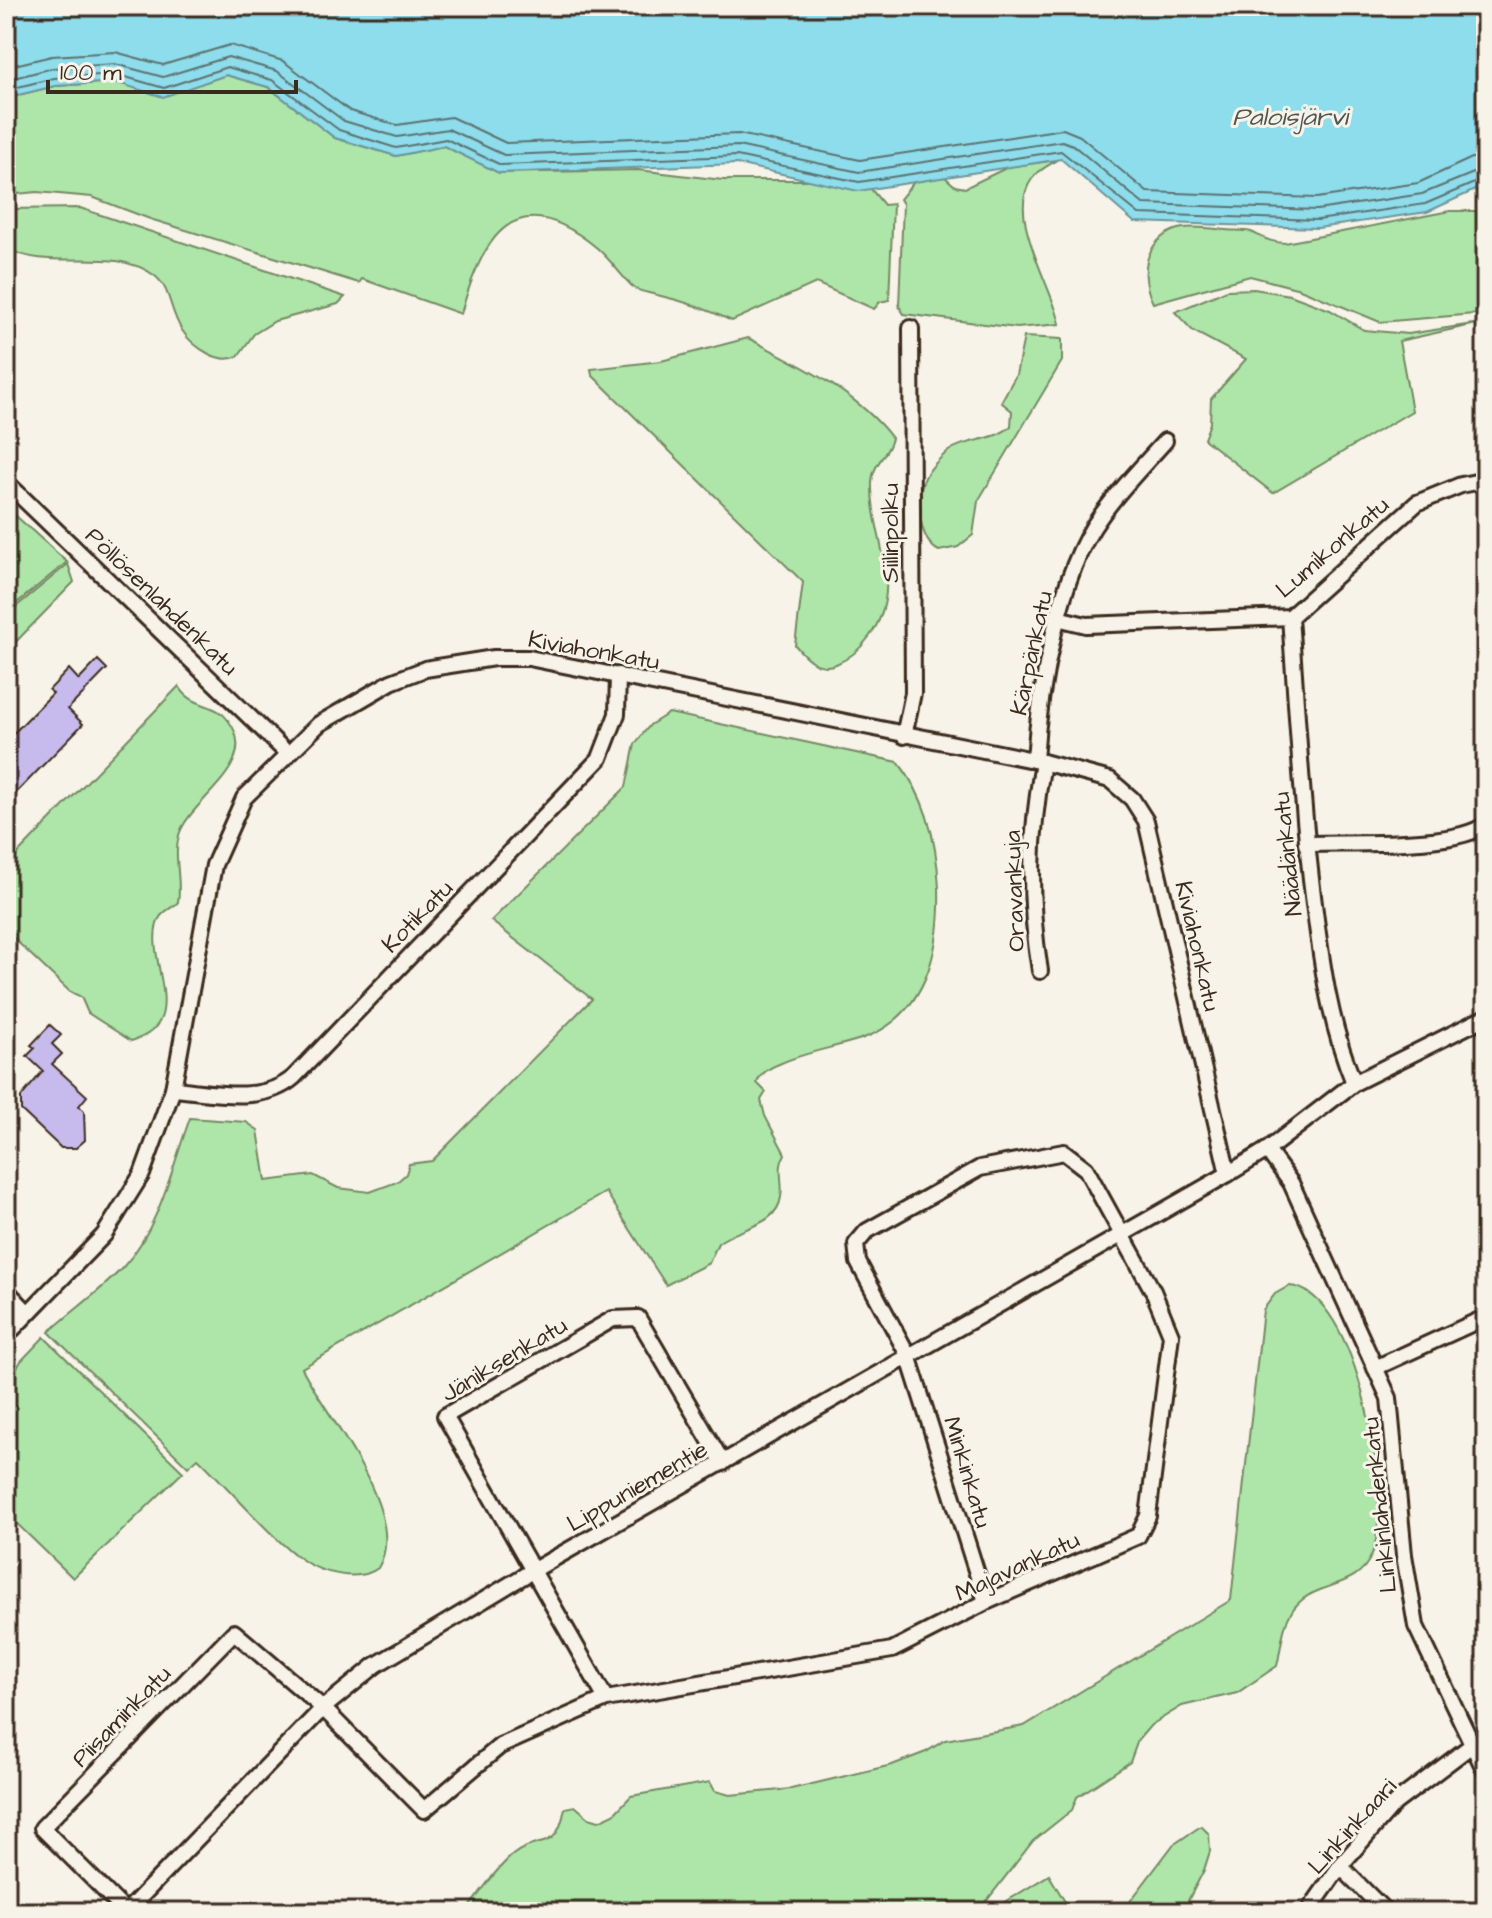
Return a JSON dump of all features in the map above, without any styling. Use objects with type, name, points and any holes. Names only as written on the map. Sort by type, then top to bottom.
[{"type":"street","name":"Siilinpolku","points":[[904,736],[913,693],[911,328]]},
{"type":"street","name":"Kärpänkatu","points":[[1039,761],[1057,618],[1069,580],[1098,519],[1165,441]]},
{"type":"street","name":"Lumikonkatu","points":[[1057,618],[1086,625],[1290,617],[1417,503],[1461,485],[1486,480]]},
{"type":"street","name":"Pöllösenlahdenkatu","points":[[6,482],[287,753]]},
{"type":"street","name":"Näädänkatu","points":[[1290,617],[1306,844],[1323,973],[1339,1047],[1354,1083]]},
{"type":"street","name":"Kiviahonkatu","points":[[6,1336],[104,1235],[127,1203],[142,1174],[173,1089],[214,865],[244,798],[319,724],[353,701],[425,669],[494,658],[529,658],[618,675],[904,736],[1039,761],[1110,780],[1132,799],[1146,821],[1228,1174]]},
{"type":"street","name":"Kotikatu","points":[[173,1089],[242,1095],[281,1088],[294,1077],[600,758],[617,714],[618,675]]},
{"type":"street","name":"Oravankuja","points":[[1039,761],[1032,828],[1032,923],[1040,971]]},
{"type":"street","points":[[1306,844],[1438,839],[1468,835],[1486,824]]},
{"type":"street","name":"Lippuniementie","points":[[126,1912],[323,1708],[376,1665],[532,1571],[1228,1174],[1267,1150],[1354,1083],[1486,1017]]},
{"type":"street","name":"Linkinlahdenkatu","points":[[1267,1150],[1291,1183],[1389,1398],[1404,1555],[1416,1626],[1486,1773]]},
{"type":"street","name":"Majavankatu","points":[[323,1708],[424,1810],[500,1746],[606,1699],[892,1650],[986,1602],[1138,1536],[1148,1516],[1171,1335],[1153,1291],[1086,1169],[1064,1152],[980,1168],[867,1231],[856,1244],[858,1262],[908,1355]]},
{"type":"street","points":[[6,1290],[28,1313]]},
{"type":"street","points":[[1375,1368],[1486,1317]]},
{"type":"street","name":"Jäniksenkatu","points":[[606,1699],[445,1416],[613,1319],[638,1318],[723,1463]]},
{"type":"street","name":"Minkinkatu","points":[[908,1355],[986,1602]]},
{"type":"street","name":"Piisaminkatu","points":[[126,1912],[42,1828],[234,1632],[323,1708]]},
{"type":"street","name":"Linkinkaari","points":[[1308,1912],[1340,1866],[1395,1803],[1472,1745]]},
{"type":"street","points":[[1340,1866],[1386,1912]]},
{"type":"green space","points":[[226,75],[268,87],[335,138],[396,156],[444,146],[499,173],[638,170],[723,180],[810,180],[871,189],[884,205],[893,204],[889,300],[880,302],[874,309],[816,283],[732,321],[677,300],[636,289],[597,248],[568,228],[544,219],[523,219],[506,227],[492,241],[480,262],[461,314],[362,279],[359,283],[150,219],[92,197],[37,192],[6,195],[6,98],[55,86],[116,82],[164,96]]},
{"type":"green space","points":[[1057,160],[1032,179],[1025,194],[1024,211],[1033,250],[1060,324],[1017,328],[904,314],[899,306],[903,204],[900,199],[914,182],[945,177],[955,186],[965,188],[1008,167]]},
{"type":"green space","points":[[80,208],[345,297],[338,304],[275,321],[254,334],[238,356],[227,359],[216,357],[185,334],[162,284],[139,267],[101,260],[42,258],[6,248],[6,209]]},
{"type":"green space","points":[[1450,211],[1486,211],[1486,313],[1380,322],[1300,289],[1250,276],[1153,303],[1148,290],[1146,269],[1149,255],[1159,240],[1176,230],[1195,227],[1246,231],[1285,243]]},
{"type":"green space","points":[[1254,289],[1290,295],[1330,310],[1364,330],[1408,334],[1486,322],[1399,341],[1412,411],[1273,493],[1204,439],[1210,423],[1211,399],[1246,359],[1193,331],[1175,312],[1227,290]]},
{"type":"green space","points":[[1024,337],[1062,339],[1062,361],[978,501],[973,535],[958,547],[939,551],[932,546],[923,530],[920,500],[923,482],[947,452],[996,435],[1011,426],[1012,411],[1001,402],[1016,375]]},
{"type":"green space","points":[[748,338],[844,393],[892,438],[875,469],[872,482],[886,580],[880,618],[858,649],[830,666],[813,662],[795,645],[803,582],[592,375],[591,369],[661,361]]},
{"type":"green space","points":[[6,507],[67,562],[6,612]]},
{"type":"green space","points":[[68,564],[74,582],[6,652],[6,615]]},
{"type":"green space","points":[[179,686],[196,702],[223,714],[236,736],[237,752],[231,767],[196,808],[179,835],[178,902],[161,916],[155,934],[164,1005],[160,1020],[150,1032],[131,1041],[88,1013],[81,997],[69,991],[6,931],[6,866]]},
{"type":"green space","points":[[669,713],[898,762],[923,806],[936,854],[939,888],[937,935],[925,978],[915,998],[901,1015],[883,1029],[861,1039],[789,1060],[760,1076],[757,1083],[766,1092],[761,1100],[765,1116],[785,1154],[781,1165],[781,1197],[778,1207],[765,1221],[718,1243],[709,1263],[666,1285],[606,1192],[302,1368],[375,1494],[383,1521],[385,1546],[378,1568],[361,1575],[318,1568],[301,1559],[276,1538],[198,1458],[188,1467],[49,1332],[107,1283],[136,1250],[156,1215],[190,1118],[246,1122],[258,1130],[266,1181],[313,1175],[338,1188],[370,1192],[397,1182],[406,1174],[409,1164],[432,1161],[592,999],[491,921],[626,787],[635,744],[650,725]]},
{"type":"green space","points":[[1289,1286],[1313,1296],[1334,1322],[1351,1358],[1365,1402],[1374,1447],[1378,1491],[1378,1528],[1372,1554],[1356,1575],[1299,1602],[1286,1625],[1277,1666],[1237,1693],[1182,1706],[1151,1725],[1138,1740],[1130,1762],[1077,1797],[1072,1810],[1033,1841],[978,1912],[465,1912],[514,1854],[552,1838],[565,1808],[575,1806],[589,1818],[599,1821],[614,1814],[631,1796],[710,1782],[715,1791],[730,1795],[791,1789],[892,1765],[926,1752],[945,1740],[1024,1726],[1231,1600],[1263,1310],[1275,1294]]},
{"type":"green space","points":[[44,1337],[183,1472],[73,1578],[6,1513],[6,1386],[21,1361]]},
{"type":"green space","points":[[1201,1826],[1209,1834],[1210,1851],[1204,1870],[1182,1912],[1122,1912],[1173,1845]]},
{"type":"green space","points":[[1049,1875],[1071,1912],[989,1912]]},
{"type":"water","name":"Paloisjärvi","points":[[6,6],[1486,6],[1486,185],[1427,212],[1318,228],[1134,222],[1061,159],[858,191],[737,164],[499,173],[444,146],[396,156],[335,138],[268,87],[226,75],[163,97],[115,82],[55,86],[6,98]]},
{"type":"building","points":[[98,660],[107,669],[68,709],[83,724],[14,795],[6,787],[6,741],[53,693],[49,690],[69,669],[79,680]]},
{"type":"building","points":[[50,1025],[61,1035],[52,1044],[62,1054],[52,1064],[87,1096],[79,1106],[84,1111],[85,1140],[76,1148],[61,1148],[21,1110],[21,1097],[43,1071],[27,1056],[35,1048],[31,1045]]}]
